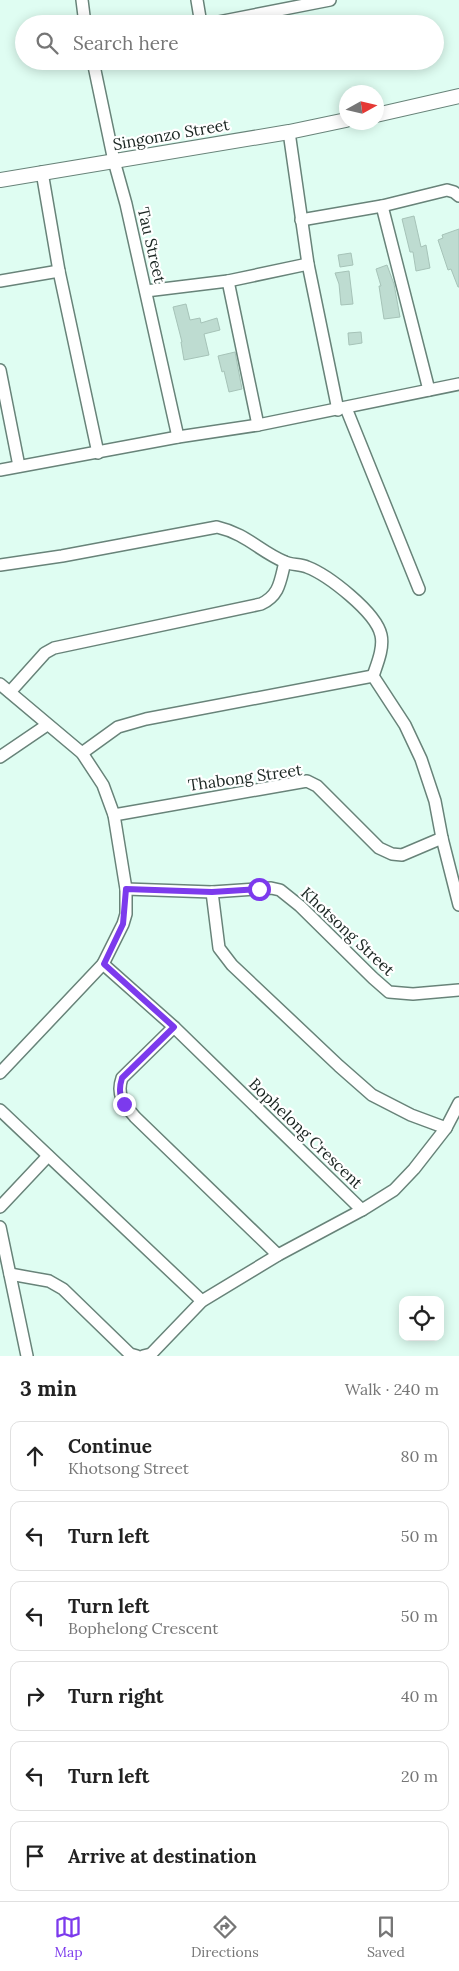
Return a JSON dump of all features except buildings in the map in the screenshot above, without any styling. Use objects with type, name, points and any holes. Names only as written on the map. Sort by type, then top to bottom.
[{"type":"street","points":[[82,0],[84,15]]},
{"type":"street","points":[[197,0],[200,15]]},
{"type":"street","points":[[254,15],[330,0]]},
{"type":"street","name":"Tau Street","points":[[95,70],[178,437]]},
{"type":"street","points":[[384,112],[459,96]]},
{"type":"street","name":"Singonzo Street","points":[[0,180],[288,132],[339,121]]},
{"type":"street","points":[[288,132],[308,264],[342,409],[419,589]]},
{"type":"street","points":[[42,172],[59,271],[98,453]]},
{"type":"street","points":[[301,220],[382,206],[447,190],[459,196]]},
{"type":"street","points":[[382,206],[429,390]]},
{"type":"street","points":[[146,291],[228,281],[308,264]]},
{"type":"street","points":[[0,281],[59,271]]},
{"type":"street","points":[[228,281],[258,425]]},
{"type":"street","points":[[0,370],[19,466]]},
{"type":"street","points":[[0,470],[178,437],[258,425],[459,384]]},
{"type":"street","points":[[0,565],[62,556],[217,527],[242,535],[285,562],[316,571],[367,611],[377,625],[382,638],[380,655],[373,676]]},
{"type":"street","points":[[10,692],[39,659],[54,648],[242,609],[266,602],[277,592],[285,562]]},
{"type":"street","points":[[82,753],[118,728],[146,719],[373,676]]},
{"type":"street","points":[[373,676],[405,725],[421,759],[435,801],[442,838],[459,904]]},
{"type":"street","points":[[0,684],[82,753],[103,785],[114,815],[126,889],[123,924],[104,964],[0,1073]]},
{"type":"street","points":[[0,757],[47,725]]},
{"type":"street","name":"Thabong Street","points":[[114,815],[281,784],[307,781],[317,786],[379,848],[392,854],[402,855],[442,838]]},
{"type":"street","name":"Khotsong Street","points":[[126,889],[212,892],[271,888],[280,890],[300,906],[389,992],[413,994],[459,990]]},
{"type":"street","points":[[212,892],[219,948],[232,965],[372,1095],[412,1115],[446,1128]]},
{"type":"street","name":"Bophelong Crescent","points":[[104,964],[174,1027],[362,1210],[394,1190],[414,1169],[446,1128],[459,1102]]},
{"type":"street","points":[[174,1027],[122,1078],[119,1087],[120,1096],[135,1117],[278,1255]]},
{"type":"street","points":[[0,1110],[202,1301]]},
{"type":"street","points":[[0,1208],[48,1156]]},
{"type":"street","points":[[143,1356],[151,1354],[202,1301],[278,1255],[362,1210]]},
{"type":"street","points":[[0,1227],[27,1356]]},
{"type":"street","points":[[10,1274],[49,1281],[63,1289],[130,1354],[137,1356]]},
{"type":"route","points":[[124,1104],[120,1096],[119,1087],[122,1078],[174,1027],[104,964],[118,938],[126,914],[126,889],[212,892],[259,889]]}]
